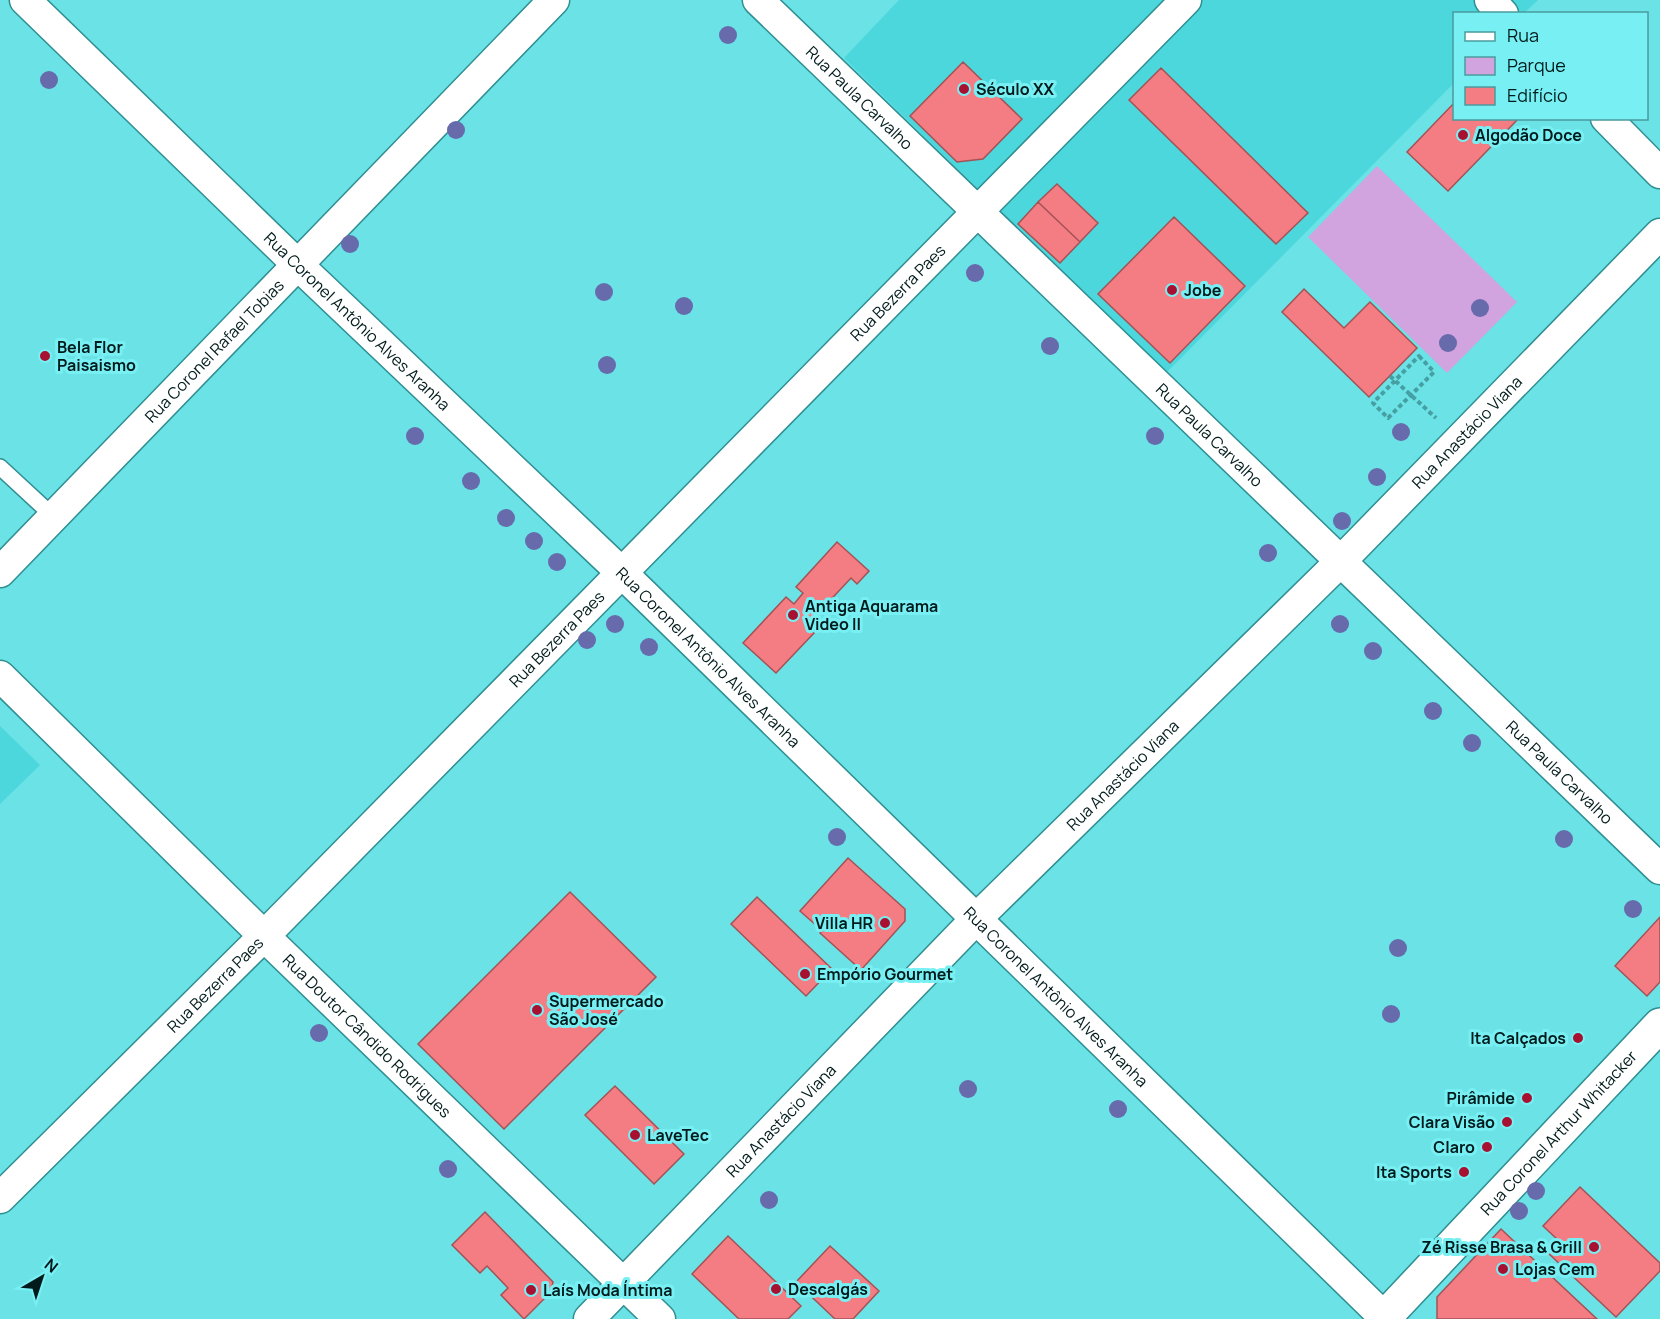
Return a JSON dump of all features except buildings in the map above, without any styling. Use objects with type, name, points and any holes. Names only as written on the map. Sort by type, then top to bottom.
[{"type":"main road","name":"Rua Coronel Arthur Whitacker","points":[[1384,1319],[1660,1024]]},
{"type":"street","name":"Rua Coronel Antônio Alves Aranha","points":[[25,0],[298,266],[622,573],[1384,1319]]},
{"type":"street","name":"Rua Coronel Rafael Tobias","points":[[0,572],[554,0]]},
{"type":"street","name":"Rua Paula Carvalho","points":[[758,0],[1660,869]]},
{"type":"street","name":"Rua Bezerra Paes","points":[[0,1198],[264,936],[975,211],[1186,0]]},
{"type":"street","points":[[1490,0],[1501,12]]},
{"type":"street","points":[[1608,120],[1660,173]]},
{"type":"street","name":"Rua Anastácio Viana","points":[[589,1319],[975,919],[1340,562],[1660,234]]},
{"type":"street","name":"Rua Doutor Cândido Rodrigues","points":[[0,676],[264,936],[660,1319]]},
{"type":"lane","points":[[0,467],[54,517]]},
{"type":"path","points":[[1419,356],[1434,372],[1388,418],[1373,403],[1395,380],[1419,356]]},
{"type":"path","points":[[1390,376],[1459,439]]},
{"type":"shaded area","points":[[899,0],[1538,0],[1525,12],[1453,12],[1453,84],[1166,373],[844,58]]},
{"type":"shaded area","points":[[0,726],[40,765],[0,804]]},
{"type":"green space","points":[[1377,166],[1517,302],[1447,373],[1308,237]]},
{"type":"place","name":"Século XX","points":[[964,89]]},
{"type":"place","name":"Algodão Doce","points":[[1463,135]]},
{"type":"place","name":"Jobe","points":[[1172,290]]},
{"type":"place","name":"Bela Flor Paisaismo","points":[[45,356]]},
{"type":"place","name":"Antiga Aquarama Video II","points":[[793,615]]},
{"type":"place","name":"Villa HR","points":[[885,923]]},
{"type":"place","name":"Empório Gourmet","points":[[805,974]]},
{"type":"place","name":"Supermercado São José","points":[[537,1010]]},
{"type":"place","name":"Ita Calçados","points":[[1578,1038]]},
{"type":"place","name":"Pirâmide","points":[[1527,1098]]},
{"type":"place","name":"Clara Visão","points":[[1507,1122]]},
{"type":"place","name":"LaveTec","points":[[635,1135]]},
{"type":"place","name":"Claro","points":[[1487,1147]]},
{"type":"place","name":"Ita Sports","points":[[1464,1172]]},
{"type":"place","name":"Zé Risse Brasa & Grill","points":[[1594,1247]]},
{"type":"place","name":"Lojas Cem","points":[[1503,1269]]},
{"type":"place","name":"Descalgás","points":[[776,1289]]},
{"type":"place","name":"Laís Moda Íntima","points":[[531,1290]]}]
